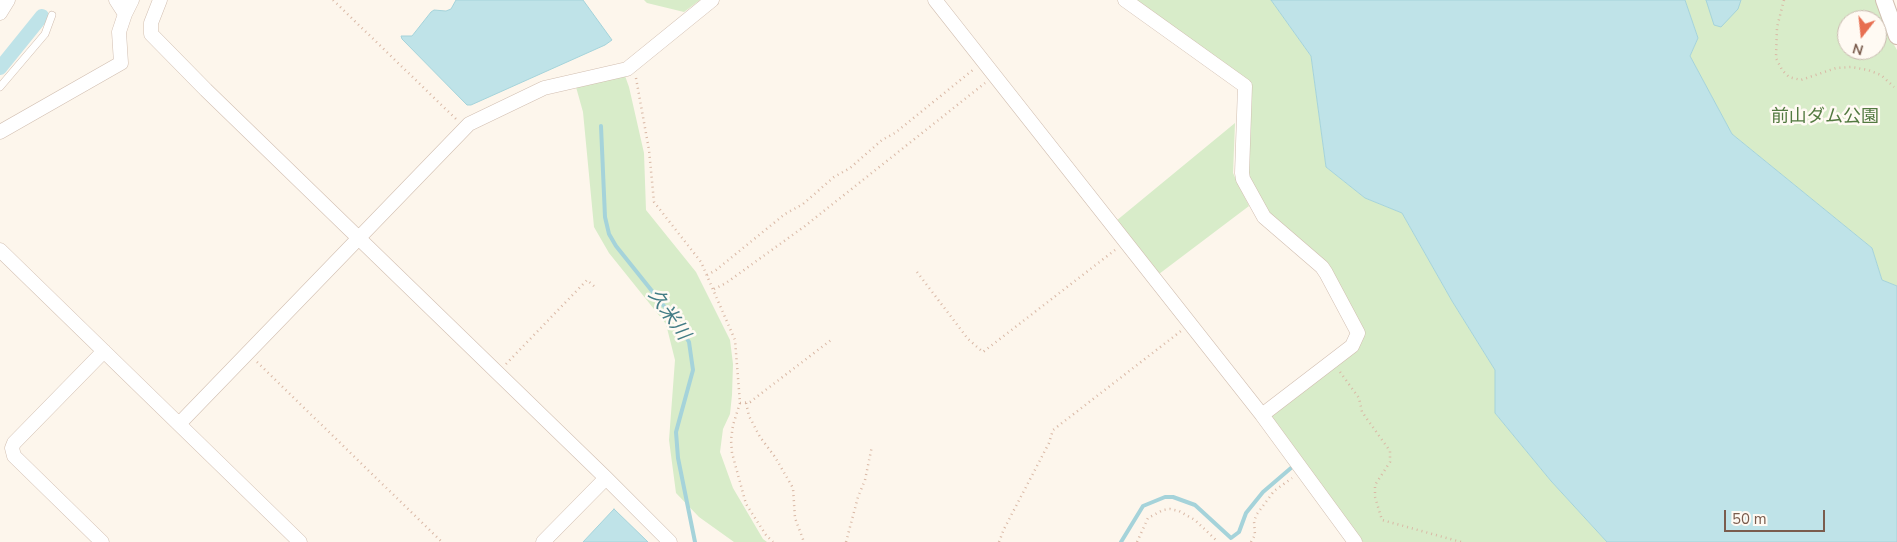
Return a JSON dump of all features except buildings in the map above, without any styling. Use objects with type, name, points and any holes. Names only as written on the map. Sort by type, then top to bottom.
[{"type":"street","points":[[0,13],[8,0]]},
{"type":"street","points":[[116,0],[125,14]]},
{"type":"street","points":[[0,132],[121,63],[119,32],[132,0]]},
{"type":"street","points":[[160,0],[151,23],[152,34],[206,90],[670,542]]},
{"type":"street","points":[[179,424],[469,124],[484,115],[544,88],[627,69],[712,0]]},
{"type":"street","points":[[935,0],[1262,415],[1355,542]]},
{"type":"street","points":[[1124,0],[1245,86],[1243,179],[1264,217],[1322,267],[1358,333],[1352,346],[1262,415]]},
{"type":"street","points":[[1884,0],[1897,36]]},
{"type":"street","points":[[0,250],[300,542]]},
{"type":"street","points":[[102,542],[14,456],[12,448],[14,443],[104,351]]},
{"type":"street","points":[[543,542],[606,478]]},
{"type":"lane","points":[[0,87],[46,34],[52,15]]},
{"type":"path","points":[[334,0],[465,128]]},
{"type":"path","points":[[1784,0],[1777,26],[1776,58],[1782,70],[1789,77],[1801,80],[1836,68],[1851,67],[1881,75],[1894,87]]},
{"type":"path","points":[[707,274],[716,270],[785,214],[803,204],[834,177],[850,168],[882,140],[895,133],[984,62]]},
{"type":"path","points":[[633,64],[649,150],[654,202],[701,262],[736,340],[740,403],[733,425],[732,453],[746,504],[766,535],[773,542]]},
{"type":"path","points":[[714,289],[726,283],[806,226],[994,76]]},
{"type":"path","points":[[917,272],[968,339],[983,352],[1125,242]]},
{"type":"path","points":[[498,373],[587,280],[596,288]]},
{"type":"path","points":[[999,542],[1004,529],[1050,443],[1053,430],[1190,324]]},
{"type":"path","points":[[740,403],[750,402],[831,340]]},
{"type":"path","points":[[248,352],[442,542]]},
{"type":"path","points":[[1332,362],[1359,398],[1362,412],[1390,451],[1390,462],[1375,485],[1375,498],[1382,520],[1461,542]]},
{"type":"path","points":[[746,402],[749,416],[760,437],[775,457],[793,488],[795,518],[804,542]]},
{"type":"path","points":[[846,542],[858,497],[866,480],[872,446]]},
{"type":"path","points":[[1250,542],[1255,535],[1254,521],[1265,502],[1274,491],[1302,470]]},
{"type":"path","points":[[1137,542],[1148,518],[1163,510],[1170,509],[1179,511],[1195,520],[1218,542]]},
{"type":"green space","points":[[644,0],[700,0],[684,12],[647,3]]},
{"type":"green space","points":[[1131,0],[1271,0],[1311,56],[1326,167],[1365,198],[1402,213],[1452,301],[1495,370],[1495,413],[1551,481],[1607,542],[1363,542],[1271,418],[1271,413],[1356,348],[1330,272],[1266,214],[1247,178],[1250,83]]},
{"type":"green space","name":"前山ダム公園","points":[[1685,0],[1877,0],[1881,10],[1837,10],[1837,60],[1887,60],[1887,27],[1897,50],[1897,286],[1882,280],[1872,248],[1732,134],[1690,56],[1698,38]]},
{"type":"green space","points":[[624,73],[644,153],[646,210],[696,272],[730,340],[733,364],[732,395],[730,414],[723,429],[720,452],[733,488],[763,539],[767,542],[734,542],[699,517],[676,493],[669,440],[675,360],[666,324],[609,253],[594,227],[583,112],[576,87]]},
{"type":"green space","points":[[1235,123],[1233,173],[1249,206],[1159,274],[1116,221]]},
{"type":"water","points":[[456,0],[583,0],[612,40],[605,45],[471,105],[467,105],[401,36],[412,36],[431,12],[434,10],[446,11],[451,9]]},
{"type":"water","points":[[1271,0],[1685,0],[1698,38],[1690,56],[1732,134],[1872,248],[1882,280],[1897,286],[1897,542],[1607,542],[1551,481],[1495,413],[1495,370],[1452,301],[1402,213],[1365,198],[1326,167],[1311,56]]},
{"type":"water","points":[[1706,0],[1741,0],[1738,9],[1721,27],[1714,25]]},
{"type":"water","points":[[614,509],[648,542],[583,542]]},
{"type":"waterway","points":[[0,68],[42,16]]},
{"type":"waterway","name":"久米川","points":[[601,126],[605,217],[609,234],[616,246],[676,321],[689,342],[693,370],[676,432],[678,458],[695,542]]},
{"type":"waterway","points":[[1121,542],[1143,506],[1165,497],[1173,497],[1195,505],[1231,538],[1239,532],[1246,513],[1263,492],[1291,468]]}]
